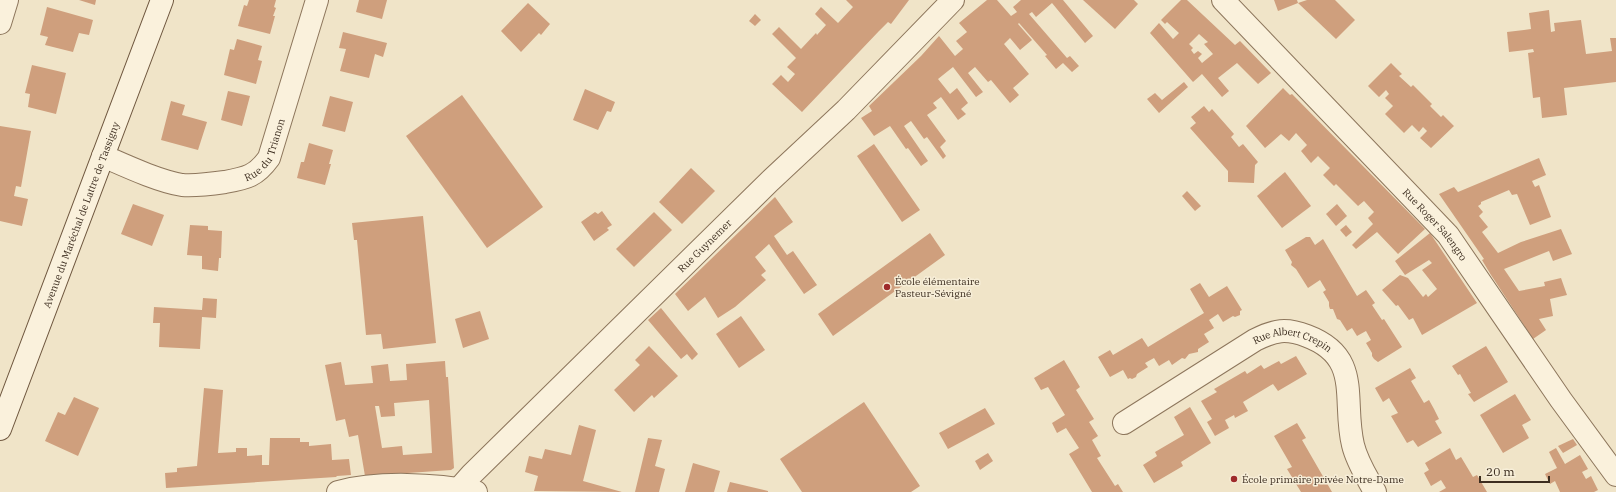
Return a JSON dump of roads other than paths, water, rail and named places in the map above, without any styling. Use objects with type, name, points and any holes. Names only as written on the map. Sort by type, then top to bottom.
[{"type":"street","points":[[0,23],[7,0]]},
{"type":"street","name":"Avenue du Maréchal de Lattre de Tassigny","points":[[0,429],[162,0]]},
{"type":"street","name":"Rue du Trianon","points":[[103,156],[169,182],[182,185],[198,185],[221,182],[253,175],[261,169],[269,158],[317,0]]},
{"type":"street","name":"Rue Guynemer","points":[[463,491],[770,181],[846,110],[953,0]]},
{"type":"street","name":"Rue Roger Salengro","points":[[1223,0],[1438,223],[1453,242],[1561,400],[1616,474]]},
{"type":"street","name":"Rue Albert Crepin","points":[[1124,423],[1270,332],[1287,331],[1297,333],[1327,346],[1341,360],[1348,388],[1353,445],[1362,470],[1375,492]]},
{"type":"street","points":[[338,492],[383,486],[429,486],[463,491]]},
{"type":"place","name":"École élémentaire Pasteur-Sévigné","points":[[887,287]]},
{"type":"place","name":"École primaire privée Notre-Dame","points":[[1234,479]]}]
